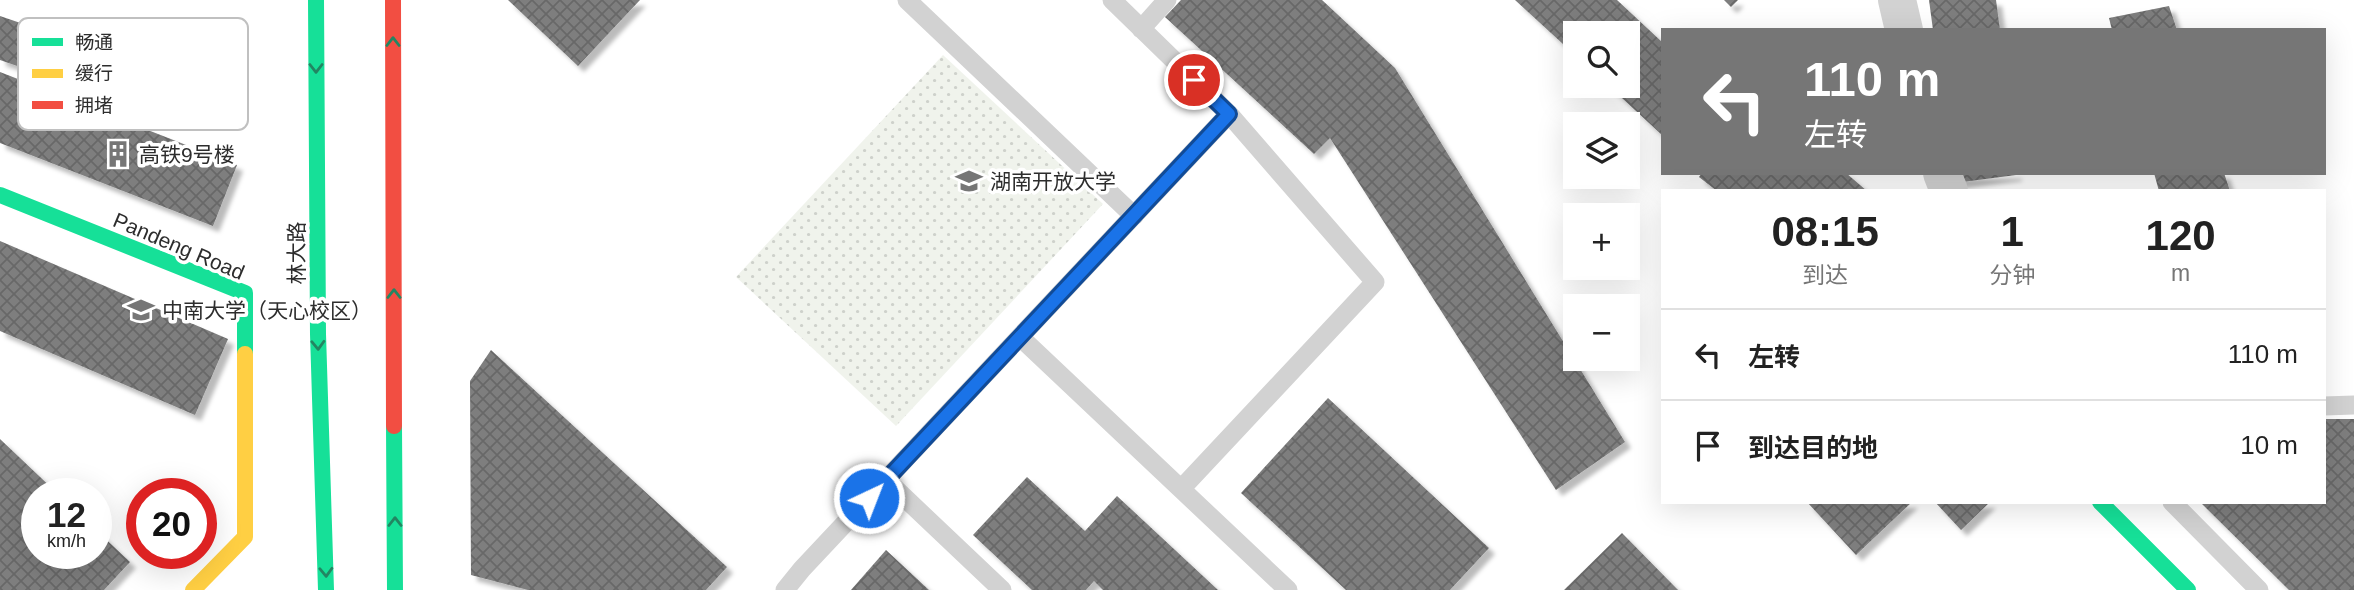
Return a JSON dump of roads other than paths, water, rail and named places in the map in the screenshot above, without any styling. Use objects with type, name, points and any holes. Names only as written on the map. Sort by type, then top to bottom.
[{"type":"main road","name":"林大路","points":[[316,0],[318,334],[326,590]]},
{"type":"main road","points":[[393,0],[395,590]]},
{"type":"main road","name":"Pandeng Road","points":[[0,195],[245,293],[245,537],[193,590]]},
{"type":"main road","points":[[2102,504],[2188,590]]},
{"type":"street","points":[[1897,0],[1904,28]]},
{"type":"lane","points":[[907,0],[1134,216]]},
{"type":"lane","points":[[1112,0],[1229,114],[1375,282],[1181,489]]},
{"type":"lane","points":[[1141,29],[1167,0]]},
{"type":"lane","points":[[785,590],[1229,114]]},
{"type":"lane","points":[[1020,337],[1288,590]]},
{"type":"lane","points":[[2326,406],[2354,405]]},
{"type":"lane","points":[[886,480],[1002,590]]},
{"type":"lane","points":[[2174,504],[2259,590]]},
{"type":"place","name":"高铁9号楼","points":[[118,154]]},
{"type":"place","name":"湖南开放大学","points":[[969,181]]},
{"type":"place","name":"中南大学（天心校区）","points":[[141,310]]}]
